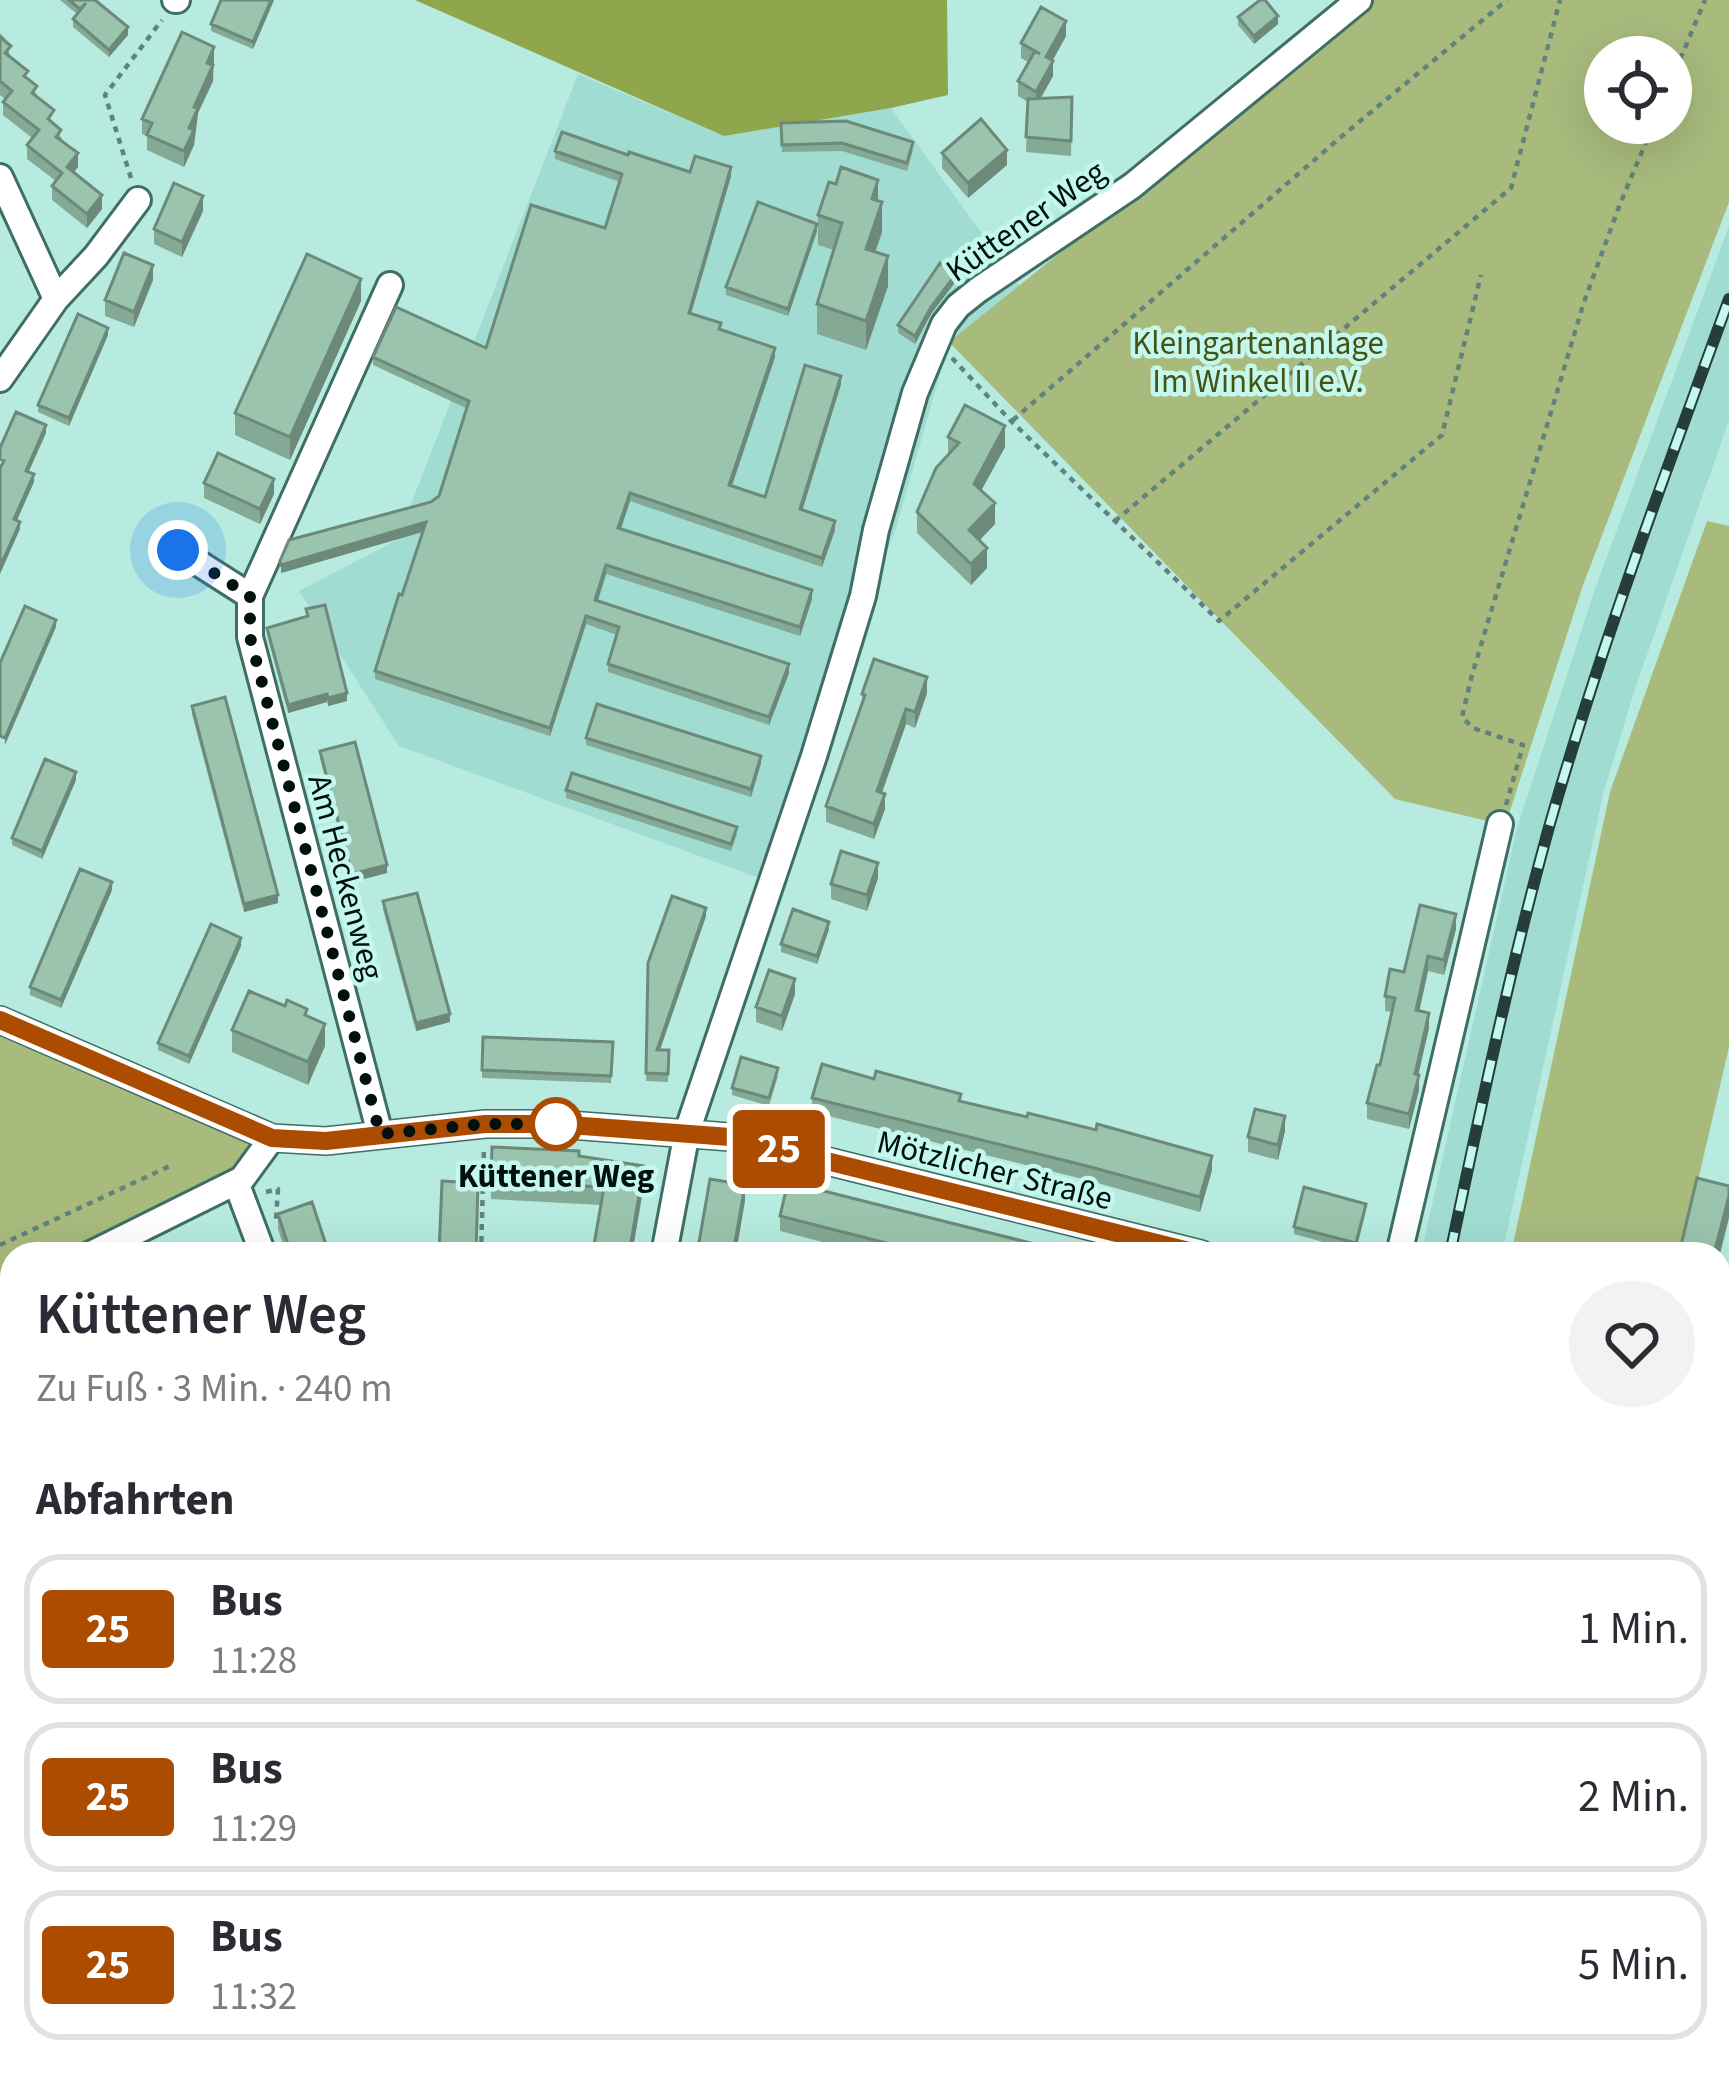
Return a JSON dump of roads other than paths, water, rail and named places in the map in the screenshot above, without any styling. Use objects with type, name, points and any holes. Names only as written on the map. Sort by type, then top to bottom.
[{"type":"street","name":"Küttener Weg","points":[[666,1242],[687,1132],[821,733],[863,596],[876,530],[915,392],[944,324],[968,298],[1132,186],[1359,0]]},
{"type":"street","points":[[0,178],[56,299]]},
{"type":"street","points":[[0,379],[56,299],[138,200]]},
{"type":"street","points":[[178,550],[250,596],[390,285]]},
{"type":"street","name":"Am Heckenweg","points":[[250,596],[250,637],[380,1134]]},
{"type":"street","points":[[1402,1242],[1500,824]]},
{"type":"street","points":[[0,1020],[272,1138],[250,1171],[236,1182],[115,1242]]},
{"type":"street","name":"Mötzlicher Straße","points":[[272,1138],[306,1142],[485,1124],[556,1124],[730,1137],[1154,1242]]},
{"type":"street","points":[[236,1182],[258,1242]]},
{"type":"railway","points":[[1453,1242],[1508,986],[1549,827],[1611,627],[1729,299]]},
{"type":"place","name":"Küttener Weg","points":[[556,1124]]},
{"type":"park label","name":"Kleingartenanlage Im Winkel II e.V.","points":[[1258,361]]}]
